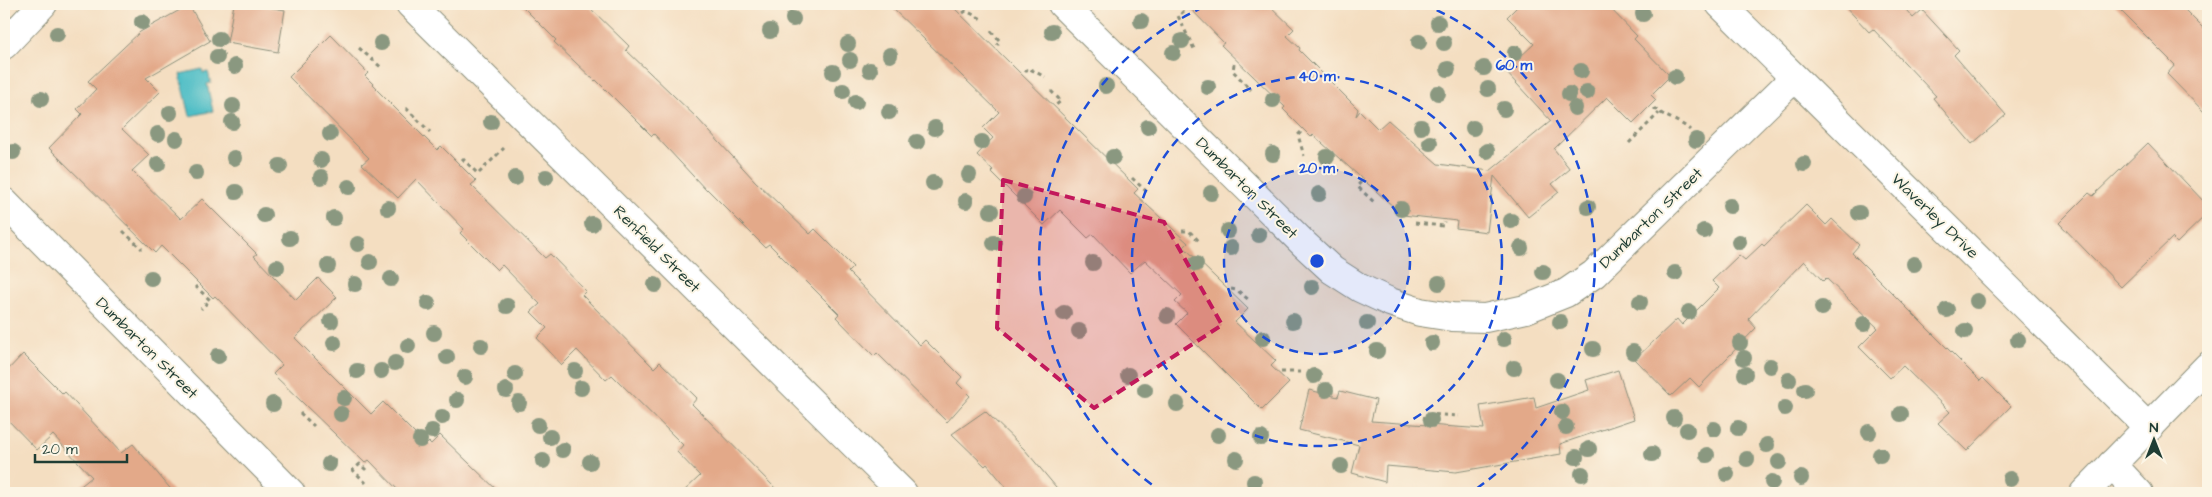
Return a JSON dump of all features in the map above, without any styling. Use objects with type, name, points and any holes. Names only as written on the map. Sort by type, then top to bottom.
[{"type":"street","points":[[4,45],[43,4]]},
{"type":"street","name":"Renfield Street","points":[[410,4],[904,493]]},
{"type":"street","name":"Dumbarton Street","points":[[1062,4],[1332,270],[1360,288],[1390,302],[1420,312],[1452,317],[1485,318],[1526,308],[1566,293],[1594,274],[1794,78]]},
{"type":"street","name":"Waverley Drive","points":[[1720,4],[2149,428]]},
{"type":"street","name":"Dumbarton Street","points":[[4,202],[291,493]]},
{"type":"street","points":[[2084,493],[2208,366]]},
{"type":"street","points":[[2112,464],[2140,493]]},
{"type":"path","points":[[963,14],[966,11],[982,19]]},
{"type":"path","points":[[1184,11],[1178,16],[1195,52]]},
{"type":"path","points":[[991,31],[1000,41],[997,45]]},
{"type":"path","points":[[359,48],[383,70]]},
{"type":"path","points":[[1234,64],[1233,70],[1251,90]]},
{"type":"path","points":[[1025,72],[1028,68],[1044,77]]},
{"type":"path","points":[[1051,91],[1061,101],[1056,105]]},
{"type":"path","points":[[406,108],[430,132]]},
{"type":"path","points":[[1654,108],[1659,113],[1674,118],[1690,130]]},
{"type":"path","points":[[1629,143],[1659,113]]},
{"type":"path","points":[[1301,132],[1298,135],[1304,156]]},
{"type":"path","points":[[462,158],[478,174],[504,148]]},
{"type":"path","points":[[1132,178],[1148,193]]},
{"type":"path","points":[[1361,182],[1357,186],[1376,204]]},
{"type":"path","points":[[1415,223],[1443,226],[1444,222]]},
{"type":"path","points":[[123,231],[142,249]]},
{"type":"path","points":[[1182,231],[1189,231],[1199,241]]},
{"type":"path","points":[[195,286],[210,300],[201,309]]},
{"type":"path","points":[[1231,289],[1237,290],[1249,300]]},
{"type":"path","points":[[1282,372],[1300,372]]},
{"type":"path","points":[[300,413],[314,426]]},
{"type":"path","points":[[1424,420],[1425,414],[1459,416]]},
{"type":"path","points":[[366,483],[353,470],[360,464],[365,469],[368,465]]},
{"type":"highlighted area","points":[[1003,180],[1164,222],[1222,325],[1094,408],[997,328]]},
{"type":"water","points":[[202,69],[203,73],[208,72],[211,83],[207,84],[213,111],[190,116],[180,74]]},
{"type":"building","points":[[234,4],[250,4],[285,10],[278,52],[227,43]]},
{"type":"building","points":[[520,4],[586,4],[629,46],[626,50],[697,118],[755,181],[810,234],[815,229],[853,267],[848,272],[920,345],[925,340],[962,377],[957,383],[970,396],[947,422],[877,353],[874,356],[836,317],[839,314],[769,244],[765,247],[706,190],[654,134],[652,136],[596,80],[554,42],[556,40]]},
{"type":"building","points":[[888,4],[950,4],[1138,189],[1134,193],[1188,243],[1184,247],[1248,309],[1235,322],[1276,361],[1271,366],[1289,383],[1262,410],[1176,324],[1187,313],[1175,302],[1182,295],[1145,260],[1130,273],[1093,234],[1088,238],[1060,210],[1044,225],[991,172],[993,170],[977,155],[993,138],[983,128],[999,112]]},
{"type":"building","points":[[1186,4],[1268,4],[1294,29],[1287,36],[1300,48],[1299,50],[1358,109],[1356,116],[1360,111],[1378,129],[1388,120],[1438,164],[1490,171],[1551,121],[1505,71],[1534,44],[1507,17],[1520,4],[1606,4],[1637,36],[1634,39],[1670,76],[1651,95],[1656,100],[1633,123],[1607,97],[1554,149],[1570,169],[1552,184],[1559,192],[1528,217],[1494,176],[1487,232],[1456,228],[1457,221],[1403,215],[1313,135],[1311,137],[1283,109],[1285,107],[1221,45],[1224,43]]},
{"type":"building","points":[[1843,4],[1901,4],[1913,18],[1922,10],[1959,50],[1954,55],[2006,115],[1972,144],[1933,98],[1936,96],[1873,29],[1869,32]]},
{"type":"building","points":[[2114,4],[2179,4],[2208,33],[2208,116],[2167,74],[2175,65]]},
{"type":"building","points":[[189,5],[210,41],[146,78],[160,92],[122,129],[149,155],[132,171],[181,219],[202,199],[257,254],[254,256],[296,300],[318,278],[337,297],[295,338],[371,414],[383,402],[426,445],[429,442],[431,444],[440,435],[500,493],[401,493],[369,460],[365,463],[273,374],[282,365],[215,296],[213,298],[161,246],[155,253],[49,148],[82,114],[77,109],[96,89],[88,81],[140,32]]},
{"type":"building","points":[[331,35],[368,73],[365,76],[376,89],[437,150],[441,146],[476,181],[471,185],[545,258],[550,254],[586,291],[582,295],[654,368],[660,362],[697,398],[692,404],[780,493],[682,493],[700,476],[677,452],[683,445],[612,375],[606,380],[577,350],[562,365],[537,338],[547,328],[531,312],[540,304],[502,265],[497,270],[460,233],[464,229],[416,179],[398,198],[362,164],[369,158],[289,77]]},
{"type":"building","points":[[2148,143],[2208,206],[2208,213],[2177,243],[2172,238],[2121,287],[2059,223],[2089,193],[2093,196]]},
{"type":"building","points":[[1806,205],[1826,225],[1832,219],[1859,245],[1852,253],[1980,381],[1983,378],[2011,406],[1967,451],[1938,423],[1950,412],[1903,366],[1890,378],[1859,347],[1878,328],[1826,278],[1823,281],[1804,261],[1748,319],[1756,328],[1699,387],[1690,378],[1671,396],[1635,359],[1677,319],[1682,325],[1719,288],[1712,281],[1739,255],[1745,260],[1762,244],[1764,246]]},
{"type":"building","points":[[23,354],[63,394],[65,392],[121,453],[133,444],[174,493],[72,493],[92,477],[53,435],[37,450],[4,416],[4,374]]},
{"type":"building","points":[[1618,370],[1634,419],[1560,444],[1561,454],[1456,472],[1386,466],[1385,482],[1352,473],[1359,445],[1299,430],[1309,390],[1338,397],[1340,391],[1376,400],[1371,421],[1484,429],[1480,406],[1534,397],[1536,408],[1589,390],[1586,380]]},
{"type":"building","points":[[985,411],[1025,450],[1061,493],[1011,493],[987,464],[985,466],[952,434]]}]
